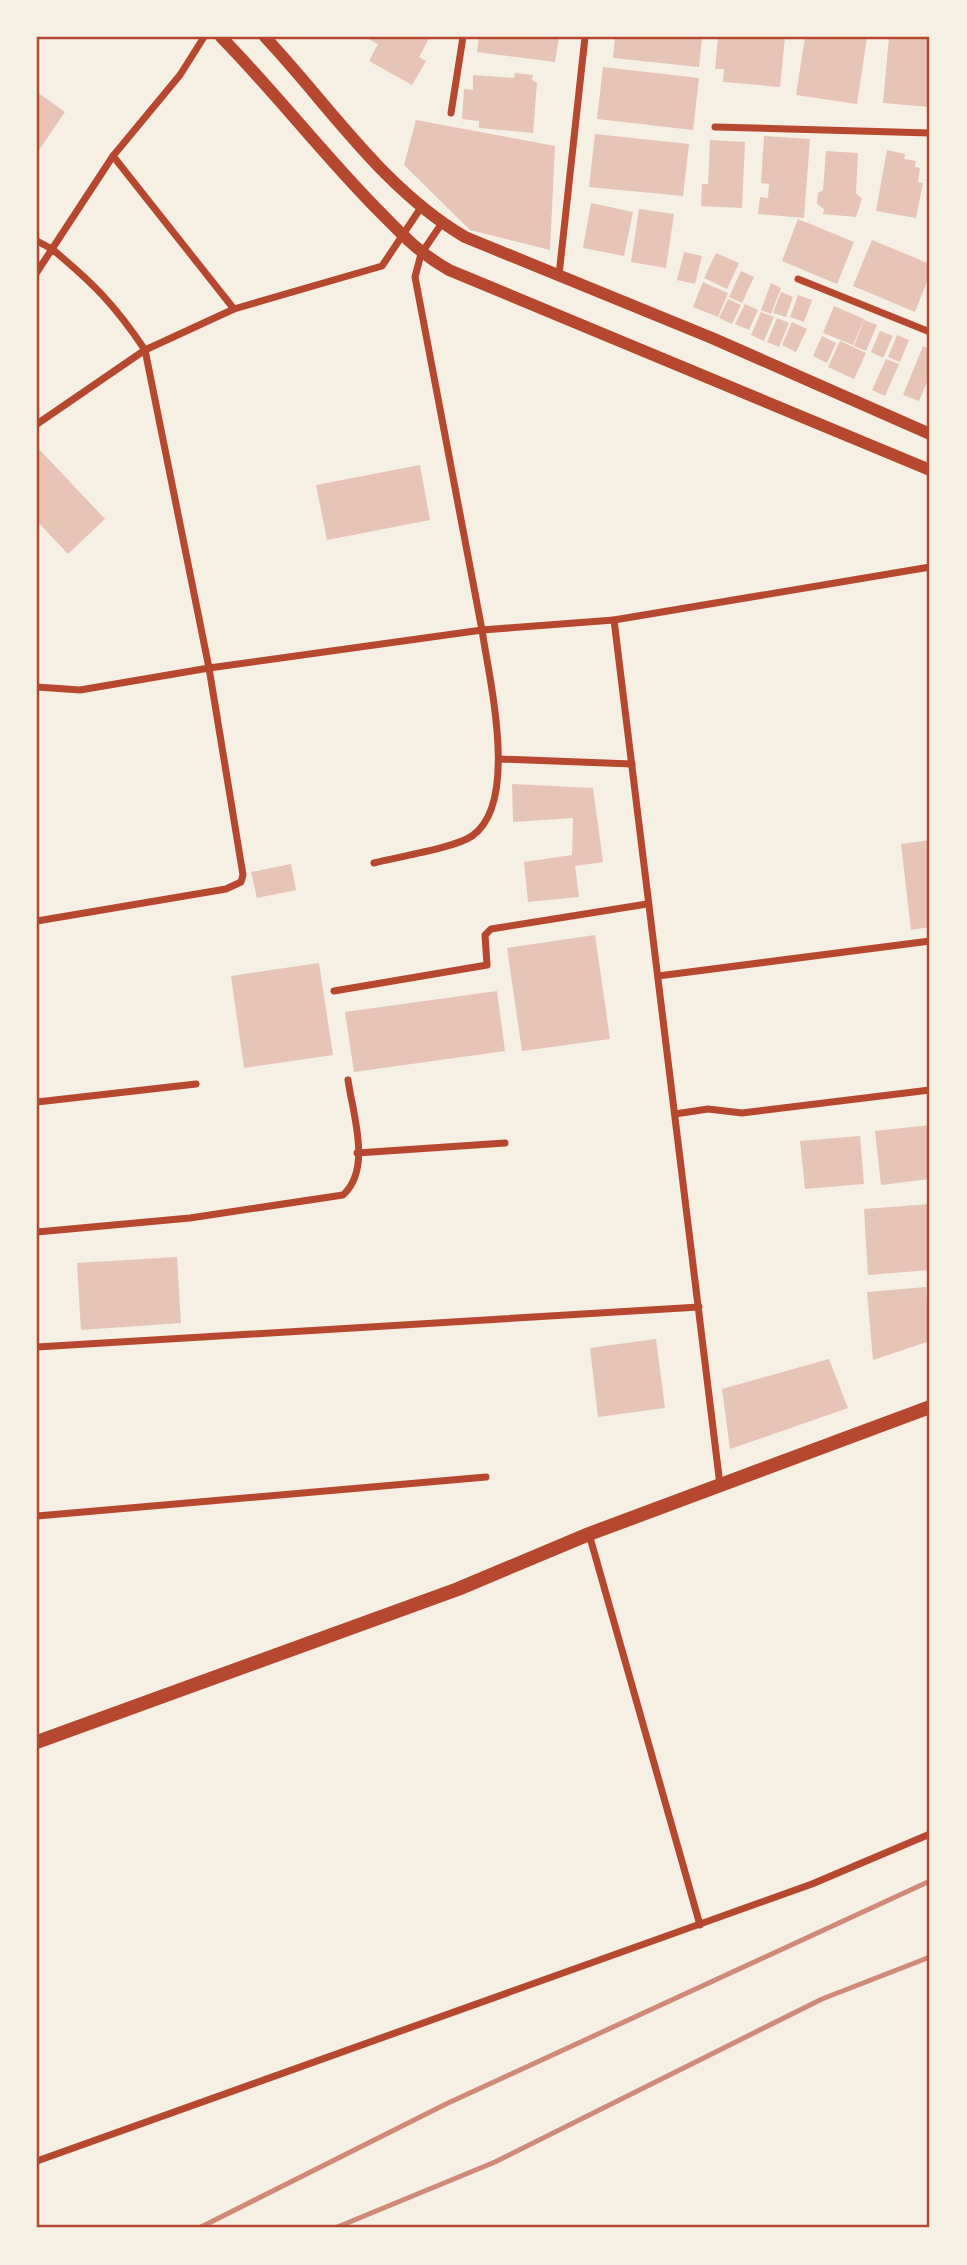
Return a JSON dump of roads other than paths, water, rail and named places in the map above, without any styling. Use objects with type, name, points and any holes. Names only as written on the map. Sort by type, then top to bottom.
[{"type":"main road","points":[[37,1742],[458,1589],[589,1534],[930,1408]]},
{"type":"street","points":[[37,272],[113,156],[180,75],[204,37]]},
{"type":"street","points":[[221,37],[261,76],[337,168],[421,254],[449,270],[930,470]]},
{"type":"street","points":[[265,37],[362,149],[442,223],[466,237],[930,434]]},
{"type":"street","points":[[451,113],[463,37]]},
{"type":"street","points":[[559,275],[585,37]]},
{"type":"street","points":[[715,127],[930,133]]},
{"type":"street","points":[[113,156],[234,309]]},
{"type":"street","points":[[37,424],[145,351],[234,309],[382,266],[422,206]]},
{"type":"street","points":[[374,863],[472,836],[492,807],[500,759],[482,630],[415,277],[421,254],[442,223]]},
{"type":"street","points":[[37,241],[95,284],[118,310],[145,351],[209,668],[242,882],[226,889],[37,922]]},
{"type":"street","points":[[798,279],[930,332]]},
{"type":"street","points":[[37,687],[80,690],[209,668],[482,630],[614,620],[930,567]]},
{"type":"street","points":[[614,620],[720,1485]]},
{"type":"street","points":[[500,759],[632,764]]},
{"type":"street","points":[[334,991],[487,965],[485,935],[491,929],[647,904]]},
{"type":"street","points":[[658,976],[930,941]]},
{"type":"street","points":[[37,1232],[190,1218],[343,1195],[354,1185],[359,1167],[348,1080]]},
{"type":"street","points":[[37,1102],[196,1084]]},
{"type":"street","points":[[675,1114],[708,1109],[742,1113],[930,1090]]},
{"type":"street","points":[[358,1153],[505,1143]]},
{"type":"street","points":[[37,1347],[699,1307]]},
{"type":"street","points":[[37,1516],[486,1477]]},
{"type":"street","points":[[589,1534],[700,1925]]},
{"type":"street","points":[[37,2161],[813,1884],[930,1834]]},
{"type":"railway","points":[[199,2228],[446,2104],[930,1881]]},
{"type":"railway","points":[[335,2228],[495,2162],[822,1999],[930,1957]]}]
